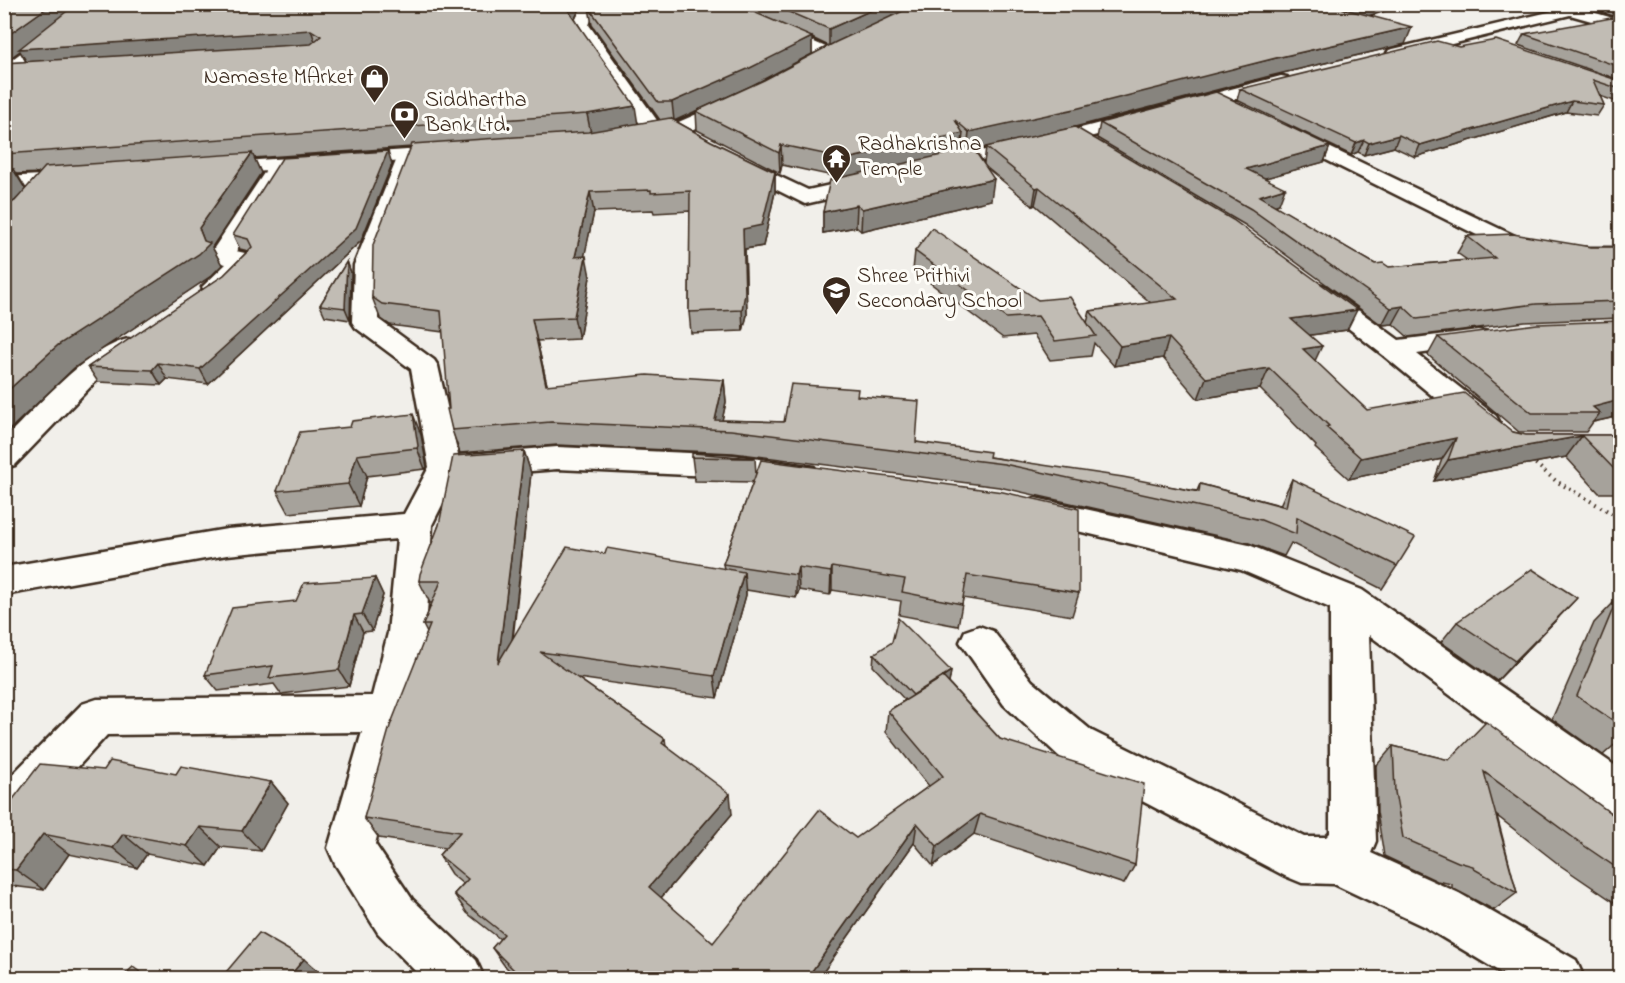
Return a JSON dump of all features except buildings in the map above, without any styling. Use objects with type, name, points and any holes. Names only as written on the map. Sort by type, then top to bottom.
[{"type":"street","points":[[7,74],[96,4]]},
{"type":"street","points":[[590,4],[581,25],[654,130]]},
{"type":"street","points":[[725,4],[756,22],[829,54]]},
{"type":"street","points":[[1547,4],[1620,25]]},
{"type":"street","points":[[1376,57],[1570,11]]},
{"type":"street","points":[[1468,35],[1499,46]]},
{"type":"street","points":[[808,65],[849,45]]},
{"type":"street","points":[[7,74],[33,73]]},
{"type":"street","points":[[917,171],[1075,135],[1294,78]]},
{"type":"street","points":[[622,136],[654,130],[686,134],[758,92]]},
{"type":"street","points":[[1215,99],[1245,113]]},
{"type":"street","points":[[1265,122],[1513,244],[1580,255],[1620,255]]},
{"type":"street","points":[[1075,135],[1105,152]]},
{"type":"street","points":[[199,170],[465,152]]},
{"type":"street","points":[[720,153],[805,196],[884,179]]},
{"type":"street","points":[[408,156],[366,265],[364,322],[424,366],[445,467],[415,525],[407,633],[388,714],[351,848],[395,916],[458,978]]},
{"type":"street","points":[[192,303],[221,283],[245,260],[226,257],[224,251],[279,165]]},
{"type":"street","points":[[4,183],[95,177]]},
{"type":"street","points":[[30,204],[49,180]]},
{"type":"street","points":[[1299,278],[1393,349],[1511,444]]},
{"type":"street","points":[[1393,349],[1503,335]]},
{"type":"street","points":[[4,458],[85,376],[144,336]]},
{"type":"street","points":[[445,467],[558,458],[733,466],[837,480]]},
{"type":"street","points":[[999,501],[1249,558],[1349,600],[1620,794]]},
{"type":"street","points":[[4,581],[227,542],[415,525]]},
{"type":"street","points":[[1336,861],[1353,841],[1349,600]]},
{"type":"street","points":[[979,642],[1018,693],[1077,745],[1302,860],[1336,861],[1442,910],[1558,978]]},
{"type":"street","points":[[4,815],[97,717],[388,714]]},
{"type":"path","points":[[1511,444],[1556,481],[1620,518]]},
{"type":"place","name":"Namaste MArket","points":[[375,104]]},
{"type":"place","name":"Siddhartha Bank Ltd.","points":[[404,140]]},
{"type":"place","name":"Radhakrishna Temple","points":[[837,184]]},
{"type":"place","name":"Shree Prithivi Secondary School","points":[[836,316]]}]
